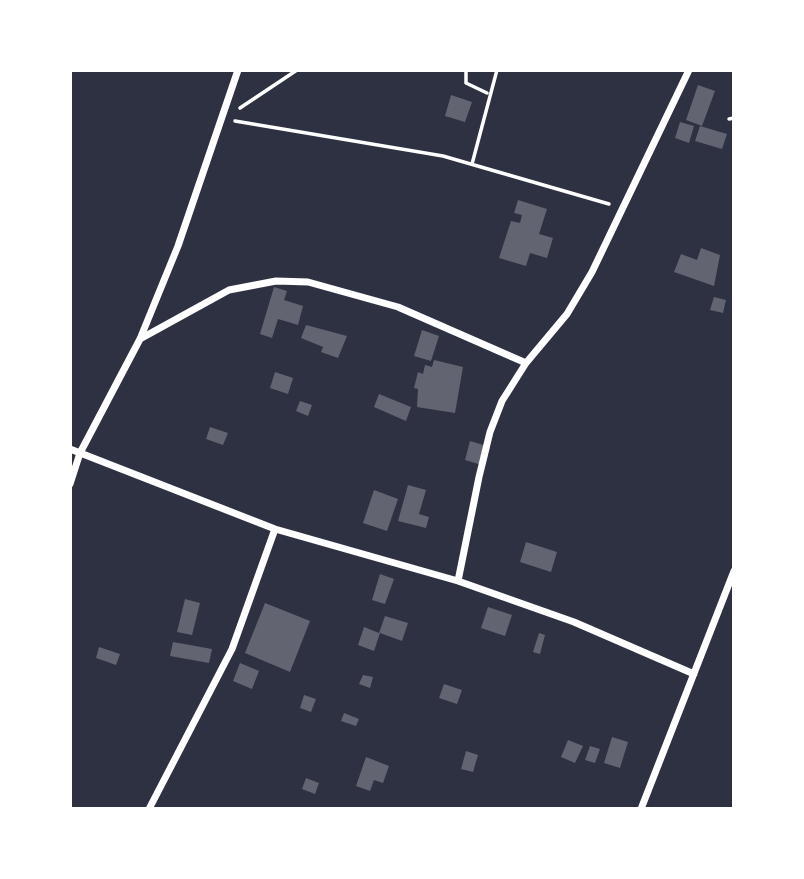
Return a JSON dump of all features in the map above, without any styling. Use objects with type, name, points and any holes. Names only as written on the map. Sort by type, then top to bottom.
[{"type":"street","points":[[70,484],[80,453],[139,339],[178,246],[238,70]]},
{"type":"street","points":[[458,581],[490,432],[502,401],[526,363],[567,314],[592,272],[689,70]]},
{"type":"street","points":[[139,339],[229,289],[276,281],[308,282],[398,307],[526,363]]},
{"type":"street","points":[[70,449],[275,529],[458,581],[574,622],[694,674]]},
{"type":"street","points":[[149,809],[232,649],[275,529]]},
{"type":"street","points":[[641,809],[734,571]]},
{"type":"path","points":[[222,119],[297,70]]},
{"type":"path","points":[[466,70],[466,83],[488,93]]},
{"type":"path","points":[[472,164],[488,93],[497,70]]},
{"type":"path","points":[[222,119],[443,156],[623,208]]},
{"type":"building","points":[[698,85],[715,91],[702,126],[686,120]]},
{"type":"building","points":[[451,95],[472,102],[465,122],[445,116]]},
{"type":"building","points":[[680,122],[694,126],[689,143],[675,138]]},
{"type":"building","points":[[700,126],[727,134],[722,149],[695,141]]},
{"type":"building","points":[[518,200],[547,209],[539,234],[553,238],[547,258],[530,253],[526,266],[499,258],[511,221],[520,223],[522,215],[514,213]]},
{"type":"building","points":[[701,248],[720,255],[714,286],[674,272],[681,254],[697,260]]},
{"type":"building","points":[[274,287],[287,291],[284,300],[303,306],[298,325],[278,319],[272,338],[260,334]]},
{"type":"building","points":[[714,297],[726,300],[723,313],[710,310]]},
{"type":"building","points":[[306,325],[347,336],[338,358],[321,352],[323,347],[301,338]]},
{"type":"building","points":[[422,330],[439,336],[431,361],[414,356]]},
{"type":"building","points":[[434,360],[463,367],[455,413],[417,407],[418,389],[414,388],[418,372],[423,374],[425,365],[432,367]]},
{"type":"building","points":[[275,372],[293,378],[288,394],[270,388]]},
{"type":"building","points":[[379,394],[411,407],[406,421],[374,407]]},
{"type":"building","points":[[300,401],[312,405],[308,416],[296,411]]},
{"type":"building","points":[[210,427],[228,433],[223,445],[206,439]]},
{"type":"building","points":[[470,441],[490,447],[485,466],[465,460]]},
{"type":"building","points":[[408,485],[426,490],[419,514],[429,517],[426,528],[398,521]]},
{"type":"building","points":[[374,490],[398,499],[387,531],[363,523]]},
{"type":"building","points":[[526,542],[557,552],[551,572],[520,562]]},
{"type":"building","points":[[380,574],[394,579],[385,604],[372,600]]},
{"type":"building","points":[[185,599],[200,603],[192,635],[177,632]]},
{"type":"building","points":[[265,603],[310,621],[290,672],[245,653]]},
{"type":"building","points":[[488,607],[512,615],[505,636],[481,628]]},
{"type":"building","points":[[385,616],[408,623],[402,641],[380,633],[374,651],[358,645],[364,627],[379,633]]},
{"type":"building","points":[[539,633],[545,635],[540,654],[533,652]]},
{"type":"building","points":[[173,642],[212,649],[209,663],[170,656]]},
{"type":"building","points":[[99,647],[120,654],[116,665],[96,658]]},
{"type":"building","points":[[240,663],[259,671],[252,689],[233,681]]},
{"type":"building","points":[[363,675],[373,677],[370,688],[359,684]]},
{"type":"building","points":[[444,684],[462,690],[457,704],[439,698]]},
{"type":"building","points":[[304,695],[316,699],[311,712],[300,708]]},
{"type":"building","points":[[344,713],[359,719],[356,726],[341,721]]},
{"type":"building","points":[[612,737],[628,742],[620,768],[604,763]]},
{"type":"building","points":[[568,740],[583,746],[575,763],[561,757]]},
{"type":"building","points":[[590,746],[600,749],[595,763],[585,760]]},
{"type":"building","points":[[466,751],[478,755],[473,772],[461,769]]},
{"type":"building","points":[[366,757],[389,766],[383,783],[374,780],[370,791],[356,786]]},
{"type":"building","points":[[306,778],[319,783],[315,794],[302,789]]}]
